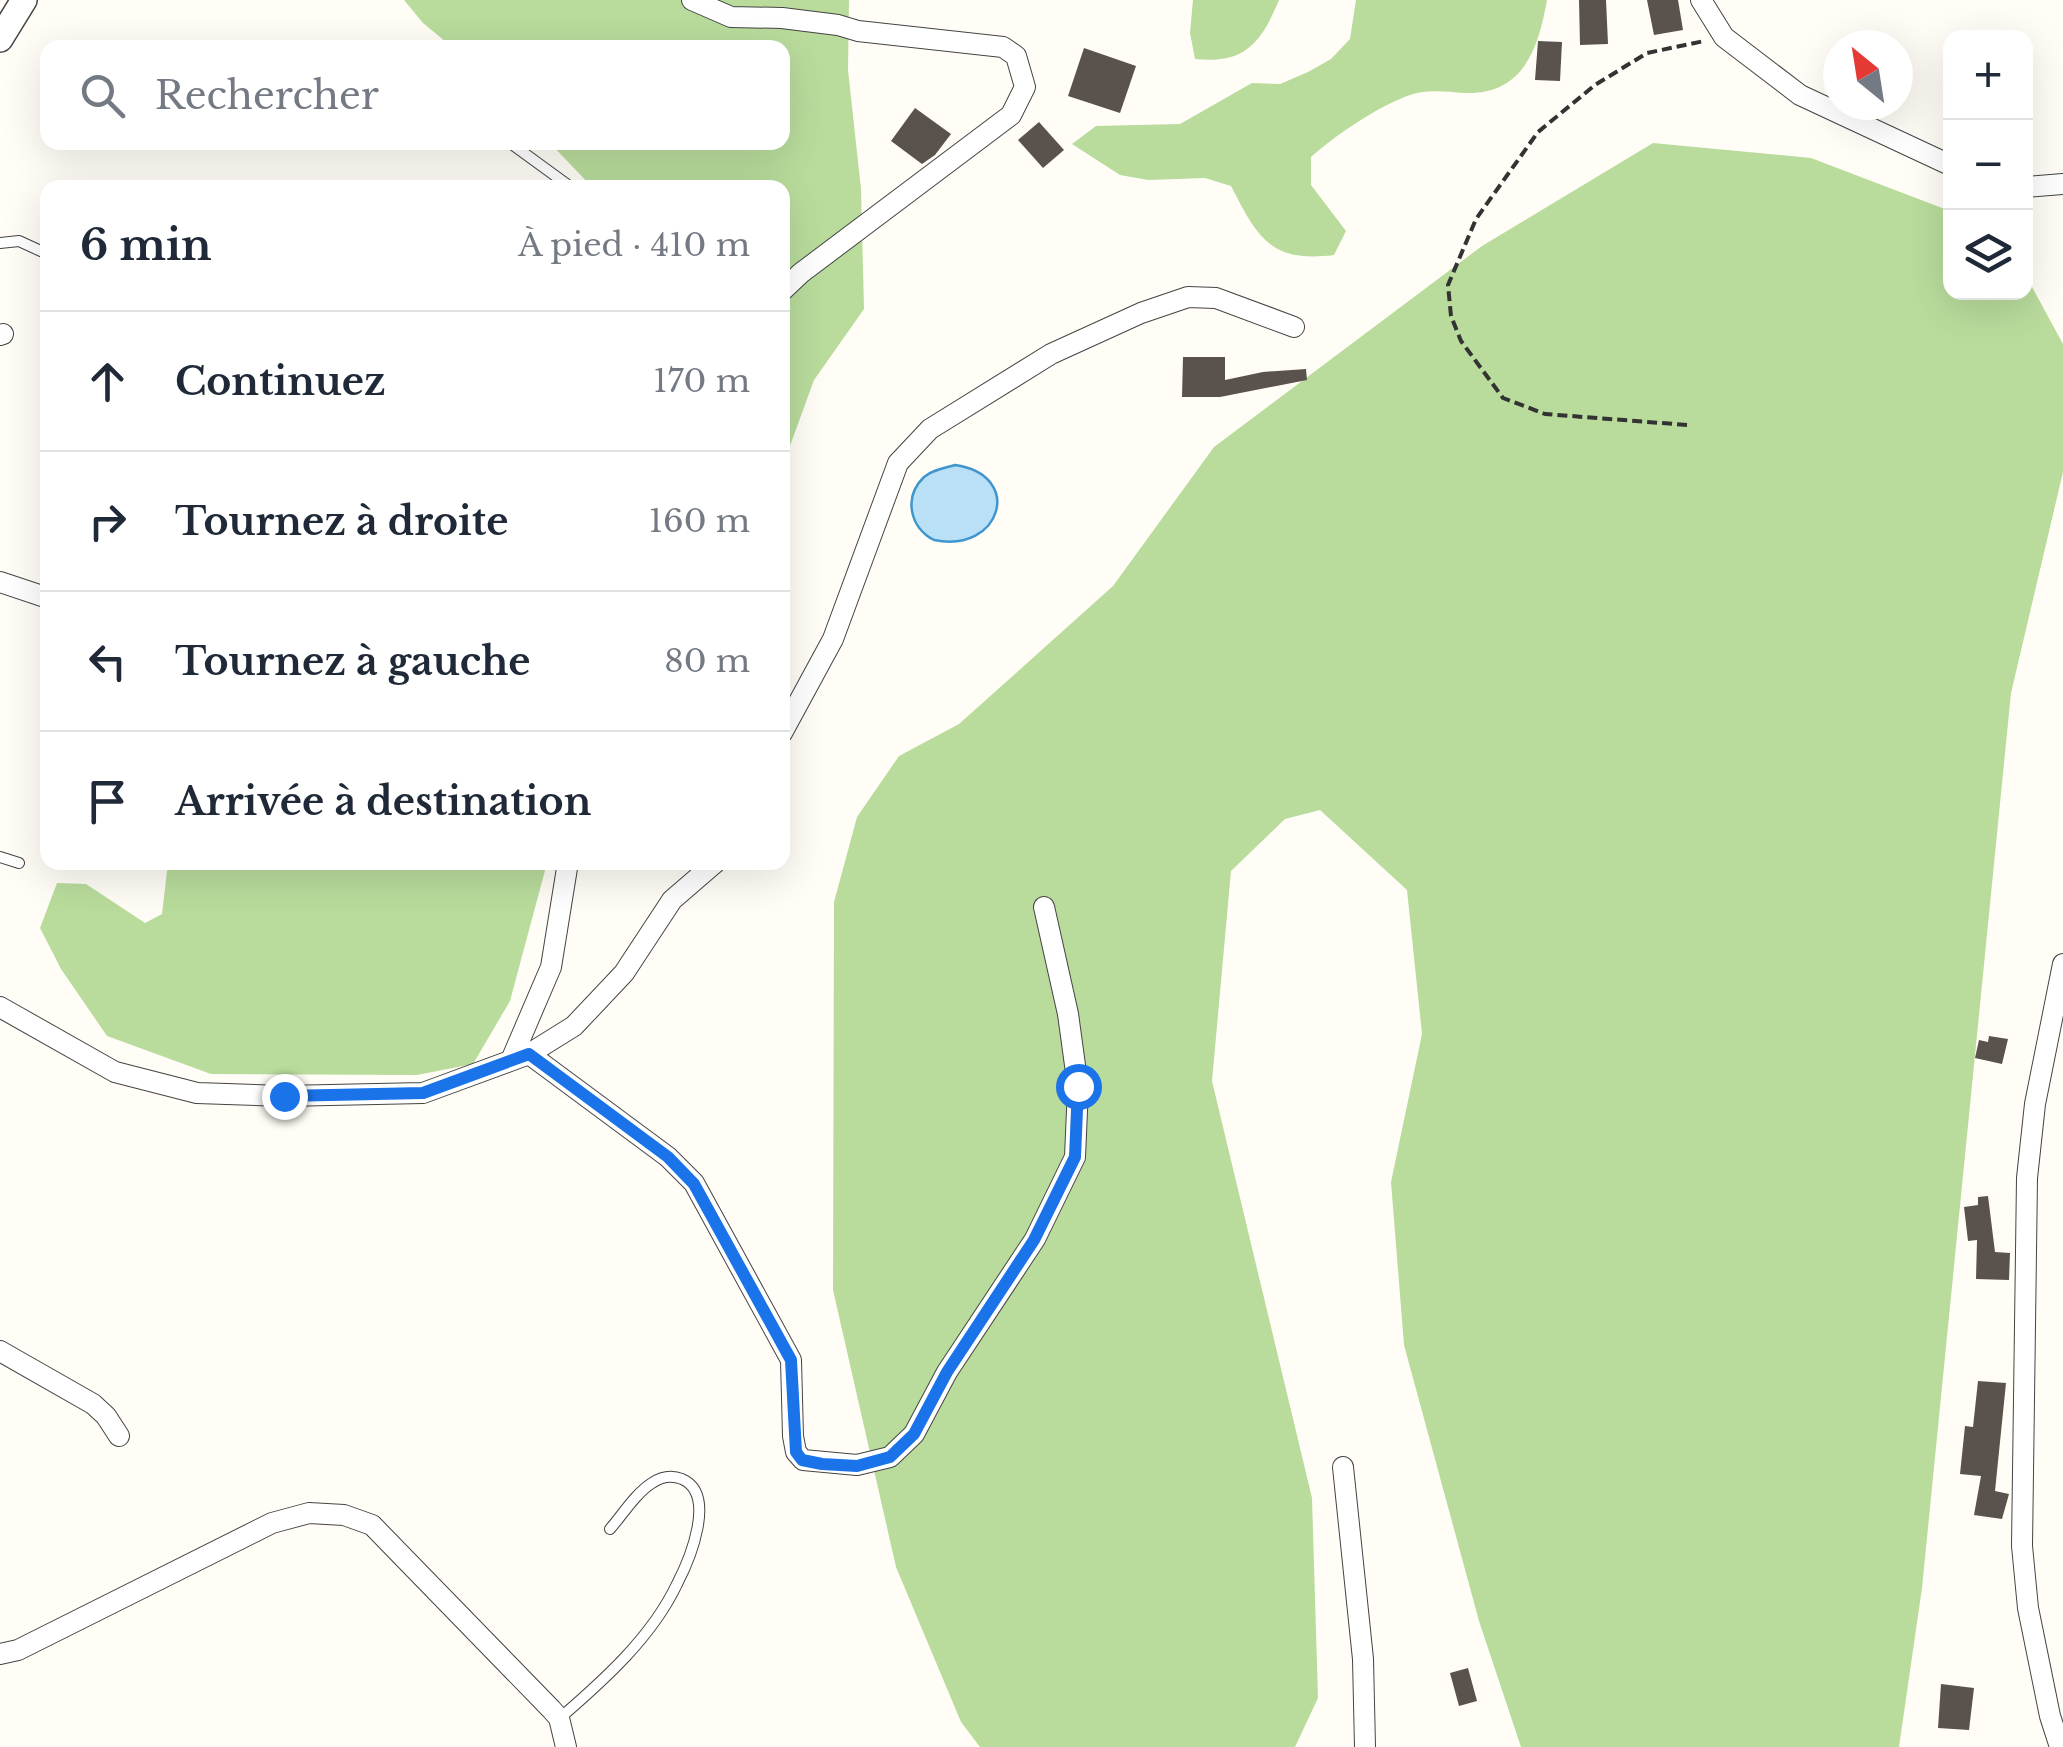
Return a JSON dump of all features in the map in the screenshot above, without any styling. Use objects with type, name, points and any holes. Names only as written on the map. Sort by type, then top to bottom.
[{"type":"street","points":[[0,39],[24,0]]},
{"type":"street","points":[[692,0],[730,17],[782,18],[858,31],[1002,46],[1016,56],[1025,87],[1011,115],[790,282]]},
{"type":"street","points":[[1700,0],[1724,37],[1800,95],[1943,163]]},
{"type":"street","points":[[2033,187],[2063,184]]},
{"type":"street","points":[[790,718],[833,639],[898,463],[930,430],[1052,354],[1188,297],[1216,298],[1294,327]]},
{"type":"street","points":[[0,582],[40,595]]},
{"type":"street","points":[[520,1056],[551,966],[567,870]]},
{"type":"street","points":[[0,1006],[114,1072],[197,1093],[423,1093],[520,1056],[574,1026],[624,973],[672,900],[707,870]]},
{"type":"street","points":[[520,1056],[668,1157],[694,1184],[791,1360],[793,1436],[802,1460],[857,1466],[890,1457],[914,1434],[947,1372],[1034,1240],[1075,1157],[1078,1086],[1068,1014],[1044,907]]},
{"type":"street","points":[[2060,1747],[2028,1608],[2022,1546],[2027,1178],[2035,1104],[2063,964]]},
{"type":"street","points":[[0,1352],[93,1404],[118,1436]]},
{"type":"street","points":[[1343,1466],[1364,1659],[1365,1747]]},
{"type":"street","points":[[0,1654],[18,1650],[272,1523],[309,1513],[344,1515],[372,1525],[388,1540],[559,1718],[566,1747]]},
{"type":"lane","points":[[520,150],[561,180]]},
{"type":"lane","points":[[0,243],[18,241],[40,251]]},
{"type":"lane","points":[[0,857],[19,863]]},
{"type":"lane","points":[[559,1718],[604,1681],[639,1640],[677,1585],[700,1515],[700,1499],[686,1480],[670,1476],[652,1482],[610,1528]]},
{"type":"path","points":[[1687,425],[1544,414],[1502,398],[1461,342],[1451,316],[1448,285],[1476,219],[1538,132],[1595,84],[1647,54],[1724,37]]},
{"type":"green space","points":[[404,0],[849,0],[848,70],[861,189],[864,309],[814,380],[790,446],[790,180],[585,180],[557,150],[790,150],[790,40],[444,40]]},
{"type":"green space","points":[[1193,0],[1279,0],[1249,48],[1212,60],[1195,59],[1190,33]]},
{"type":"green space","points":[[1356,0],[1547,0],[1539,36],[1514,78],[1484,92],[1430,91],[1410,95],[1358,122],[1311,157],[1311,185],[1346,231],[1334,255],[1295,255],[1269,243],[1249,220],[1231,186],[1205,178],[1148,180],[1120,175],[1072,144],[1096,126],[1180,124],[1252,83],[1280,84],[1308,72],[1331,59],[1350,39]]},
{"type":"green space","points":[[1653,143],[1811,158],[1943,208],[1943,300],[2033,300],[2033,289],[2063,344],[2063,472],[2011,693],[1922,1588],[1899,1747],[1521,1747],[1479,1621],[1404,1345],[1391,1182],[1422,1034],[1407,890],[1320,810],[1285,819],[1231,871],[1212,1081],[1312,1498],[1318,1698],[1295,1747],[980,1747],[961,1722],[896,1567],[833,1290],[834,902],[857,817],[899,756],[959,724],[1113,586],[1214,447],[1482,246]]},
{"type":"green space","points":[[167,870],[545,870],[510,1001],[473,1064],[417,1075],[211,1074],[107,1036],[61,969],[40,928],[57,883],[86,884],[145,923],[162,914]]},
{"type":"water","points":[[955,465],[977,472],[991,483],[997,497],[996,512],[989,525],[975,536],[957,541],[934,540],[915,520],[913,494],[927,475]]},
{"type":"building","points":[[1579,0],[1606,0],[1608,44],[1580,45]]},
{"type":"building","points":[[1647,0],[1678,0],[1683,30],[1654,35]]},
{"type":"building","points":[[1538,41],[1562,42],[1560,81],[1535,80]]},
{"type":"building","points":[[1084,48],[1136,66],[1120,113],[1068,96]]},
{"type":"building","points":[[915,108],[951,134],[935,155],[922,164],[891,141]]},
{"type":"building","points":[[1039,122],[1064,150],[1043,168],[1018,140]]},
{"type":"building","points":[[1183,357],[1225,357],[1225,380],[1306,369],[1307,380],[1220,397],[1182,397]]},
{"type":"building","points":[[1989,1036],[2008,1039],[2002,1064],[1975,1058],[1979,1040],[1988,1042]]},
{"type":"building","points":[[1988,1196],[1995,1252],[2010,1253],[2009,1280],[1976,1279],[1977,1240],[1968,1241],[1964,1207],[1978,1205],[1978,1197]]},
{"type":"building","points":[[1978,1381],[2006,1383],[1995,1491],[2009,1494],[2002,1519],[1974,1515],[1981,1476],[1960,1474],[1965,1426],[1973,1427]]},
{"type":"building","points":[[1468,1668],[1477,1701],[1459,1706],[1450,1673]]},
{"type":"building","points":[[1941,1684],[1974,1688],[1969,1730],[1938,1728]]},
{"type":"route","points":[[284,1096],[423,1093],[529,1054],[668,1157],[694,1184],[791,1360],[796,1452],[802,1460],[857,1466],[890,1457],[914,1434],[947,1372],[1034,1240],[1075,1157],[1078,1086]]}]
